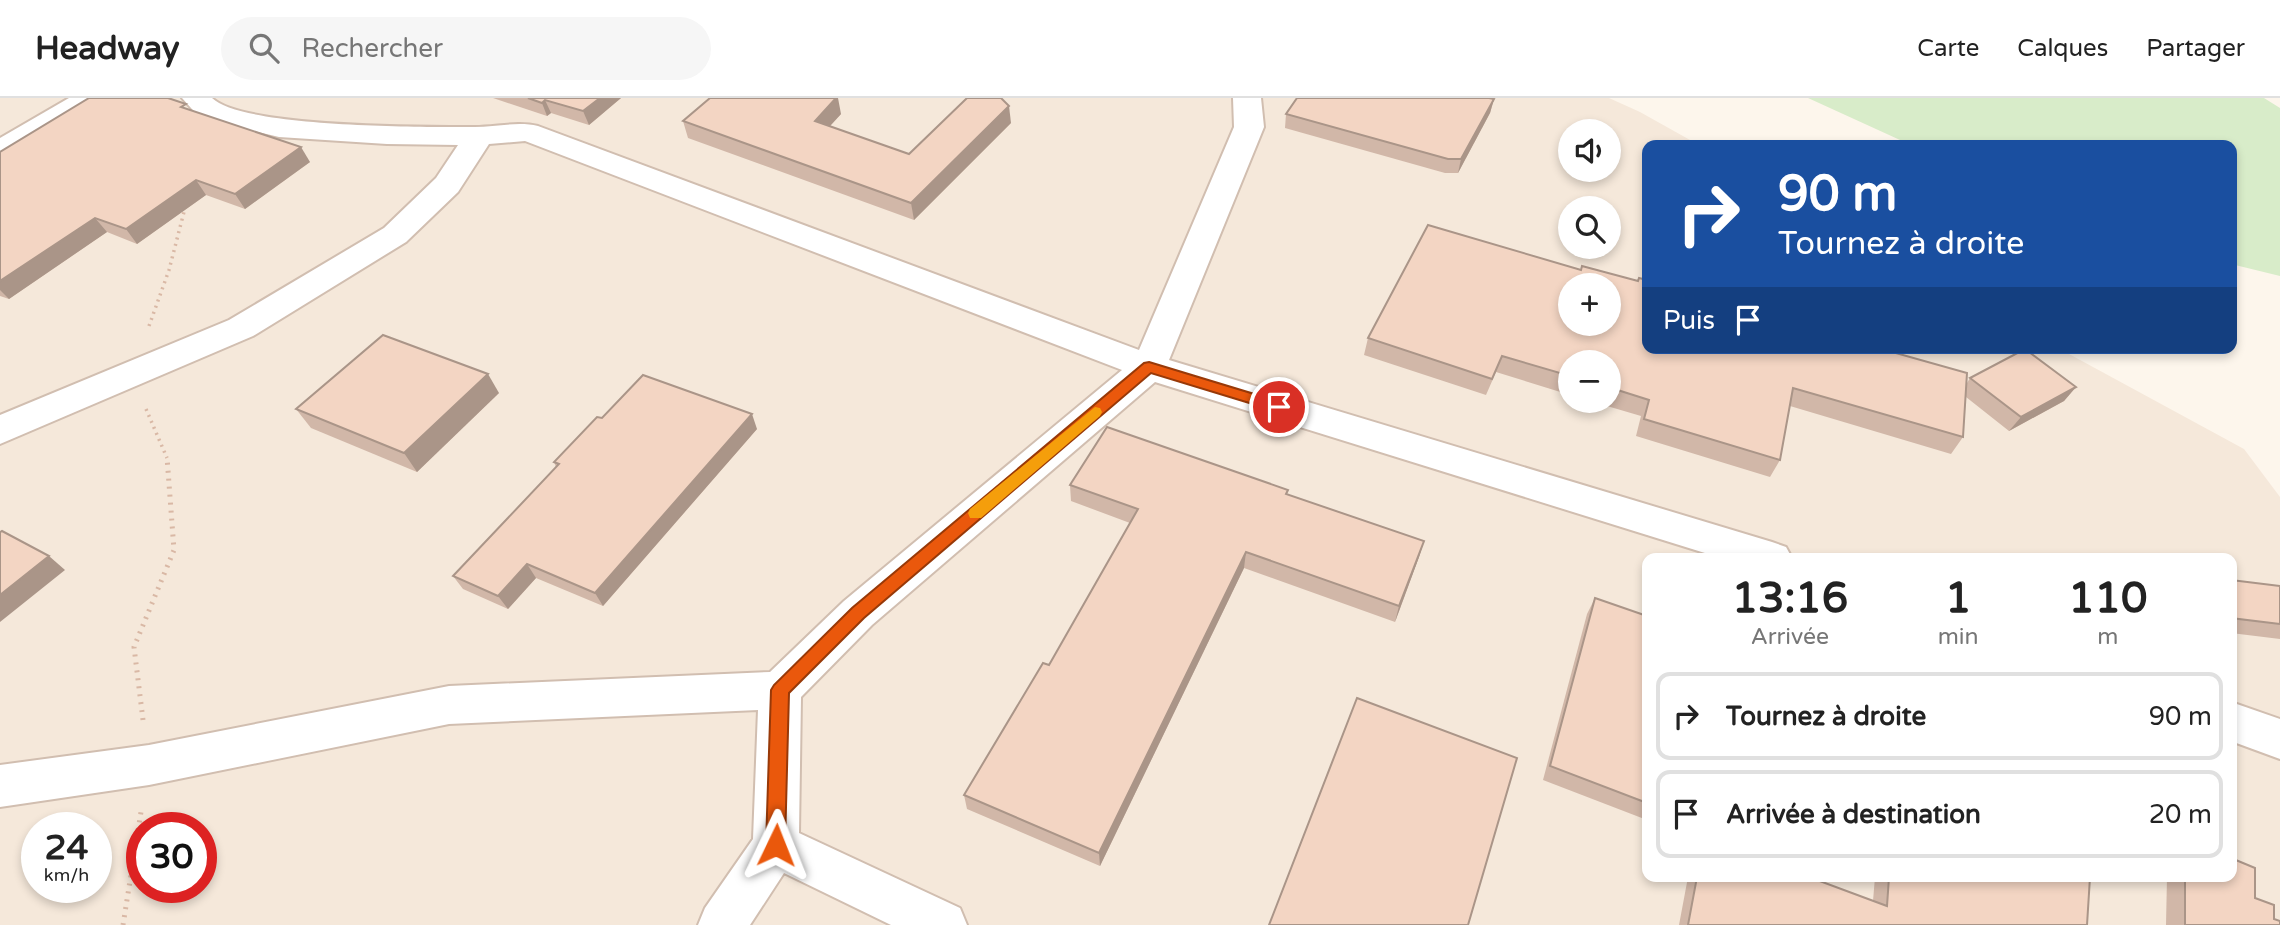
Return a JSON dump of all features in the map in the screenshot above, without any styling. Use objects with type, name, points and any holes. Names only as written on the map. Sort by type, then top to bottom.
[{"type":"street","points":[[0,150],[90,98]]},
{"type":"street","points":[[195,98],[210,112],[279,128],[387,135],[479,136],[528,132],[1149,367],[1756,553]]},
{"type":"street","points":[[0,786],[149,765],[449,705],[780,690],[858,613],[1149,367],[1249,127],[1247,98]]},
{"type":"street","points":[[0,430],[131,377],[241,328],[395,235],[447,184],[479,136]]},
{"type":"street","points":[[722,925],[776,845],[780,690]]},
{"type":"street","points":[[2237,723],[2280,739]]},
{"type":"street","points":[[776,845],[943,925]]},
{"type":"path","points":[[123,925],[149,765],[134,647],[174,550],[169,461],[131,377],[169,270],[186,204]]},
{"type":"shaded area","points":[[0,98],[1609,98],[1690,140],[1642,140],[1642,354],[2069,354],[2244,449],[2280,497],[2280,925],[0,925]]},
{"type":"green space","points":[[1808,98],[2264,98],[2280,108],[2280,276],[2237,265],[2237,140],[1900,140]]},
{"type":"building","points":[[89,98],[168,98],[186,104],[181,107],[301,147],[235,194],[196,180],[126,229],[95,218],[0,281],[0,152]]},
{"type":"building","points":[[528,98],[600,98],[583,111]]},
{"type":"building","points":[[710,98],[836,98],[815,121],[909,154],[967,98],[1001,98],[1009,106],[911,203],[683,121]]},
{"type":"building","points":[[1297,98],[1494,99],[1461,159],[1448,159],[1286,114]]},
{"type":"building","points":[[1428,225],[1581,270],[1582,266],[1608,273],[1558,273],[1558,336],[1621,336],[1621,276],[1638,281],[1639,278],[1642,279],[1642,354],[1899,354],[1967,373],[1963,437],[1793,388],[1780,460],[1644,419],[1649,400],[1621,391],[1621,350],[1558,350],[1558,372],[1502,356],[1492,379],[1368,338]]},
{"type":"building","points":[[383,335],[488,374],[404,453],[296,409]]},
{"type":"building","points":[[2016,354],[2032,354],[2076,387],[2021,417],[1970,378]]},
{"type":"building","points":[[643,375],[752,414],[595,593],[527,564],[498,596],[453,576],[559,464],[554,462],[597,417],[602,418]]},
{"type":"building","points":[[1107,427],[1288,490],[1286,494],[1424,541],[1399,606],[1246,552],[1099,853],[964,795],[1043,663],[1049,665],[1138,509],[1070,485]]},
{"type":"building","points":[[0,532],[49,556],[0,595]]},
{"type":"building","points":[[2237,581],[2280,586],[2280,624],[2237,619]]},
{"type":"building","points":[[1595,598],[1642,614],[1642,801],[1550,766]]},
{"type":"building","points":[[1357,698],[1517,758],[1468,925],[1269,925]]},
{"type":"building","points":[[2237,860],[2255,868],[2255,898],[2274,905],[2274,919],[2280,921],[2280,925],[2185,925],[2185,882],[2237,882]]},
{"type":"building","points":[[1696,882],[1822,882],[1887,906],[1889,882],[2090,882],[2087,925],[1688,925]]},
{"type":"slow traffic","points":[[976,513],[1095,412]]},
{"type":"route","points":[[776,845],[780,690],[858,613],[1149,367],[1279,407]]}]
